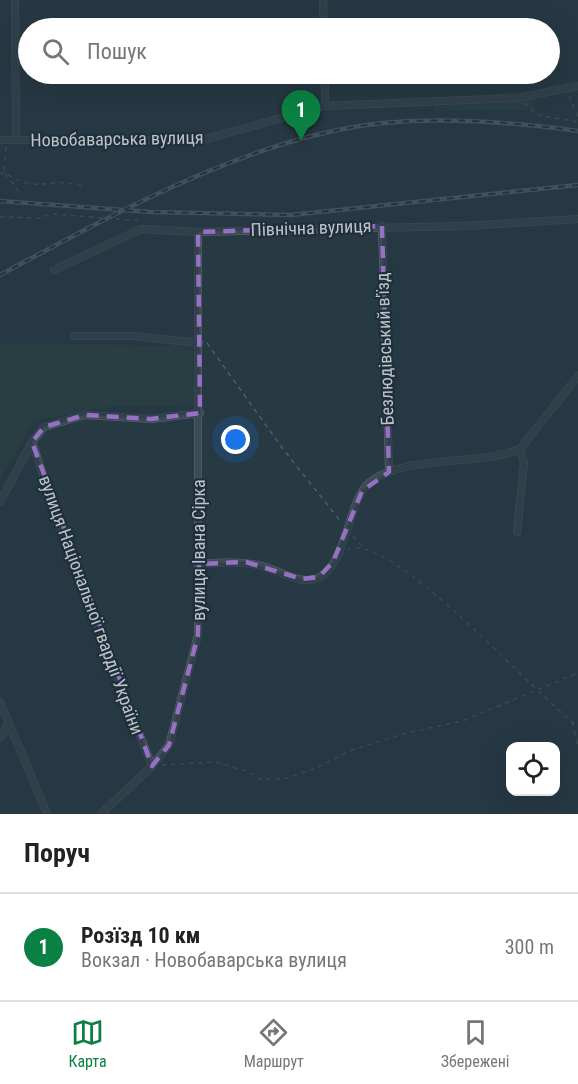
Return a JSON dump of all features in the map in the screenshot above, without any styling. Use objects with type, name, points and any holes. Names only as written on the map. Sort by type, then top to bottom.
[{"type":"street","points":[[15,0],[16,140]]},
{"type":"street","points":[[323,0],[324,18]]},
{"type":"street","points":[[325,84],[325,106]]},
{"type":"street","name":"Новобаварська вулиця","points":[[4,140],[202,140],[325,106],[518,98],[578,86]]},
{"type":"street","name":"Північна вулиця","points":[[54,270],[141,229],[198,232],[382,226],[464,226],[578,219]]},
{"type":"street","name":"Безлюдівський в'їзд","points":[[382,226],[389,472]]},
{"type":"street","name":"вулиця Івана Сірка","points":[[101,814],[152,766],[169,745],[198,635],[200,413],[196,255],[198,232]]},
{"type":"street","points":[[75,336],[133,336],[199,343]]},
{"type":"street","points":[[199,564],[246,562],[262,565],[293,578],[314,579],[325,572],[333,562],[362,491],[368,483],[389,472],[520,449],[578,376]]},
{"type":"street","points":[[0,501],[32,442],[44,427],[85,415],[151,419],[200,413]]},
{"type":"street","name":"вулиця Національної гвардії України","points":[[32,442],[72,561],[152,766]]},
{"type":"street","points":[[517,532],[524,463],[520,449]]},
{"type":"street","points":[[0,702],[47,814]]},
{"type":"street","points":[[0,738],[9,723]]},
{"type":"path","points":[[564,90],[570,97],[578,117]]},
{"type":"path","points":[[518,98],[537,115],[578,122]]},
{"type":"path","points":[[4,140],[4,172],[20,193]]},
{"type":"path","points":[[0,174],[4,172]]},
{"type":"path","points":[[4,172],[20,183],[42,186],[62,181],[82,186]]},
{"type":"path","points":[[0,217],[39,218],[53,214],[142,221]]},
{"type":"path","points":[[199,333],[283,449],[363,547],[393,561],[448,606],[578,726]]},
{"type":"path","points":[[341,553],[352,547],[363,547]]},
{"type":"path","points":[[152,766],[216,762],[249,772],[260,779],[284,779],[316,768],[351,750],[406,733],[462,721],[578,673]]},
{"type":"path","points":[[572,721],[578,747]]},
{"type":"highlighted area","points":[[382,226],[389,472],[362,491],[333,562],[319,577],[302,579],[246,562],[199,564],[198,635],[169,745],[152,766],[32,442],[44,427],[85,415],[151,419],[200,413],[198,232]]},
{"type":"green space","points":[[533,101],[536,110],[434,111],[434,106]]},
{"type":"green space","points":[[0,344],[177,346],[193,351],[194,405],[107,407],[34,421],[0,480]]},
{"type":"railway","points":[[0,275],[90,227],[186,181],[284,144],[334,131],[383,123],[432,120],[505,123],[578,131]]},
{"type":"railway","points":[[0,201],[151,212],[291,215],[578,185]]},
{"type":"place","name":"Розїзд 10 км","points":[[301,140]]}]
